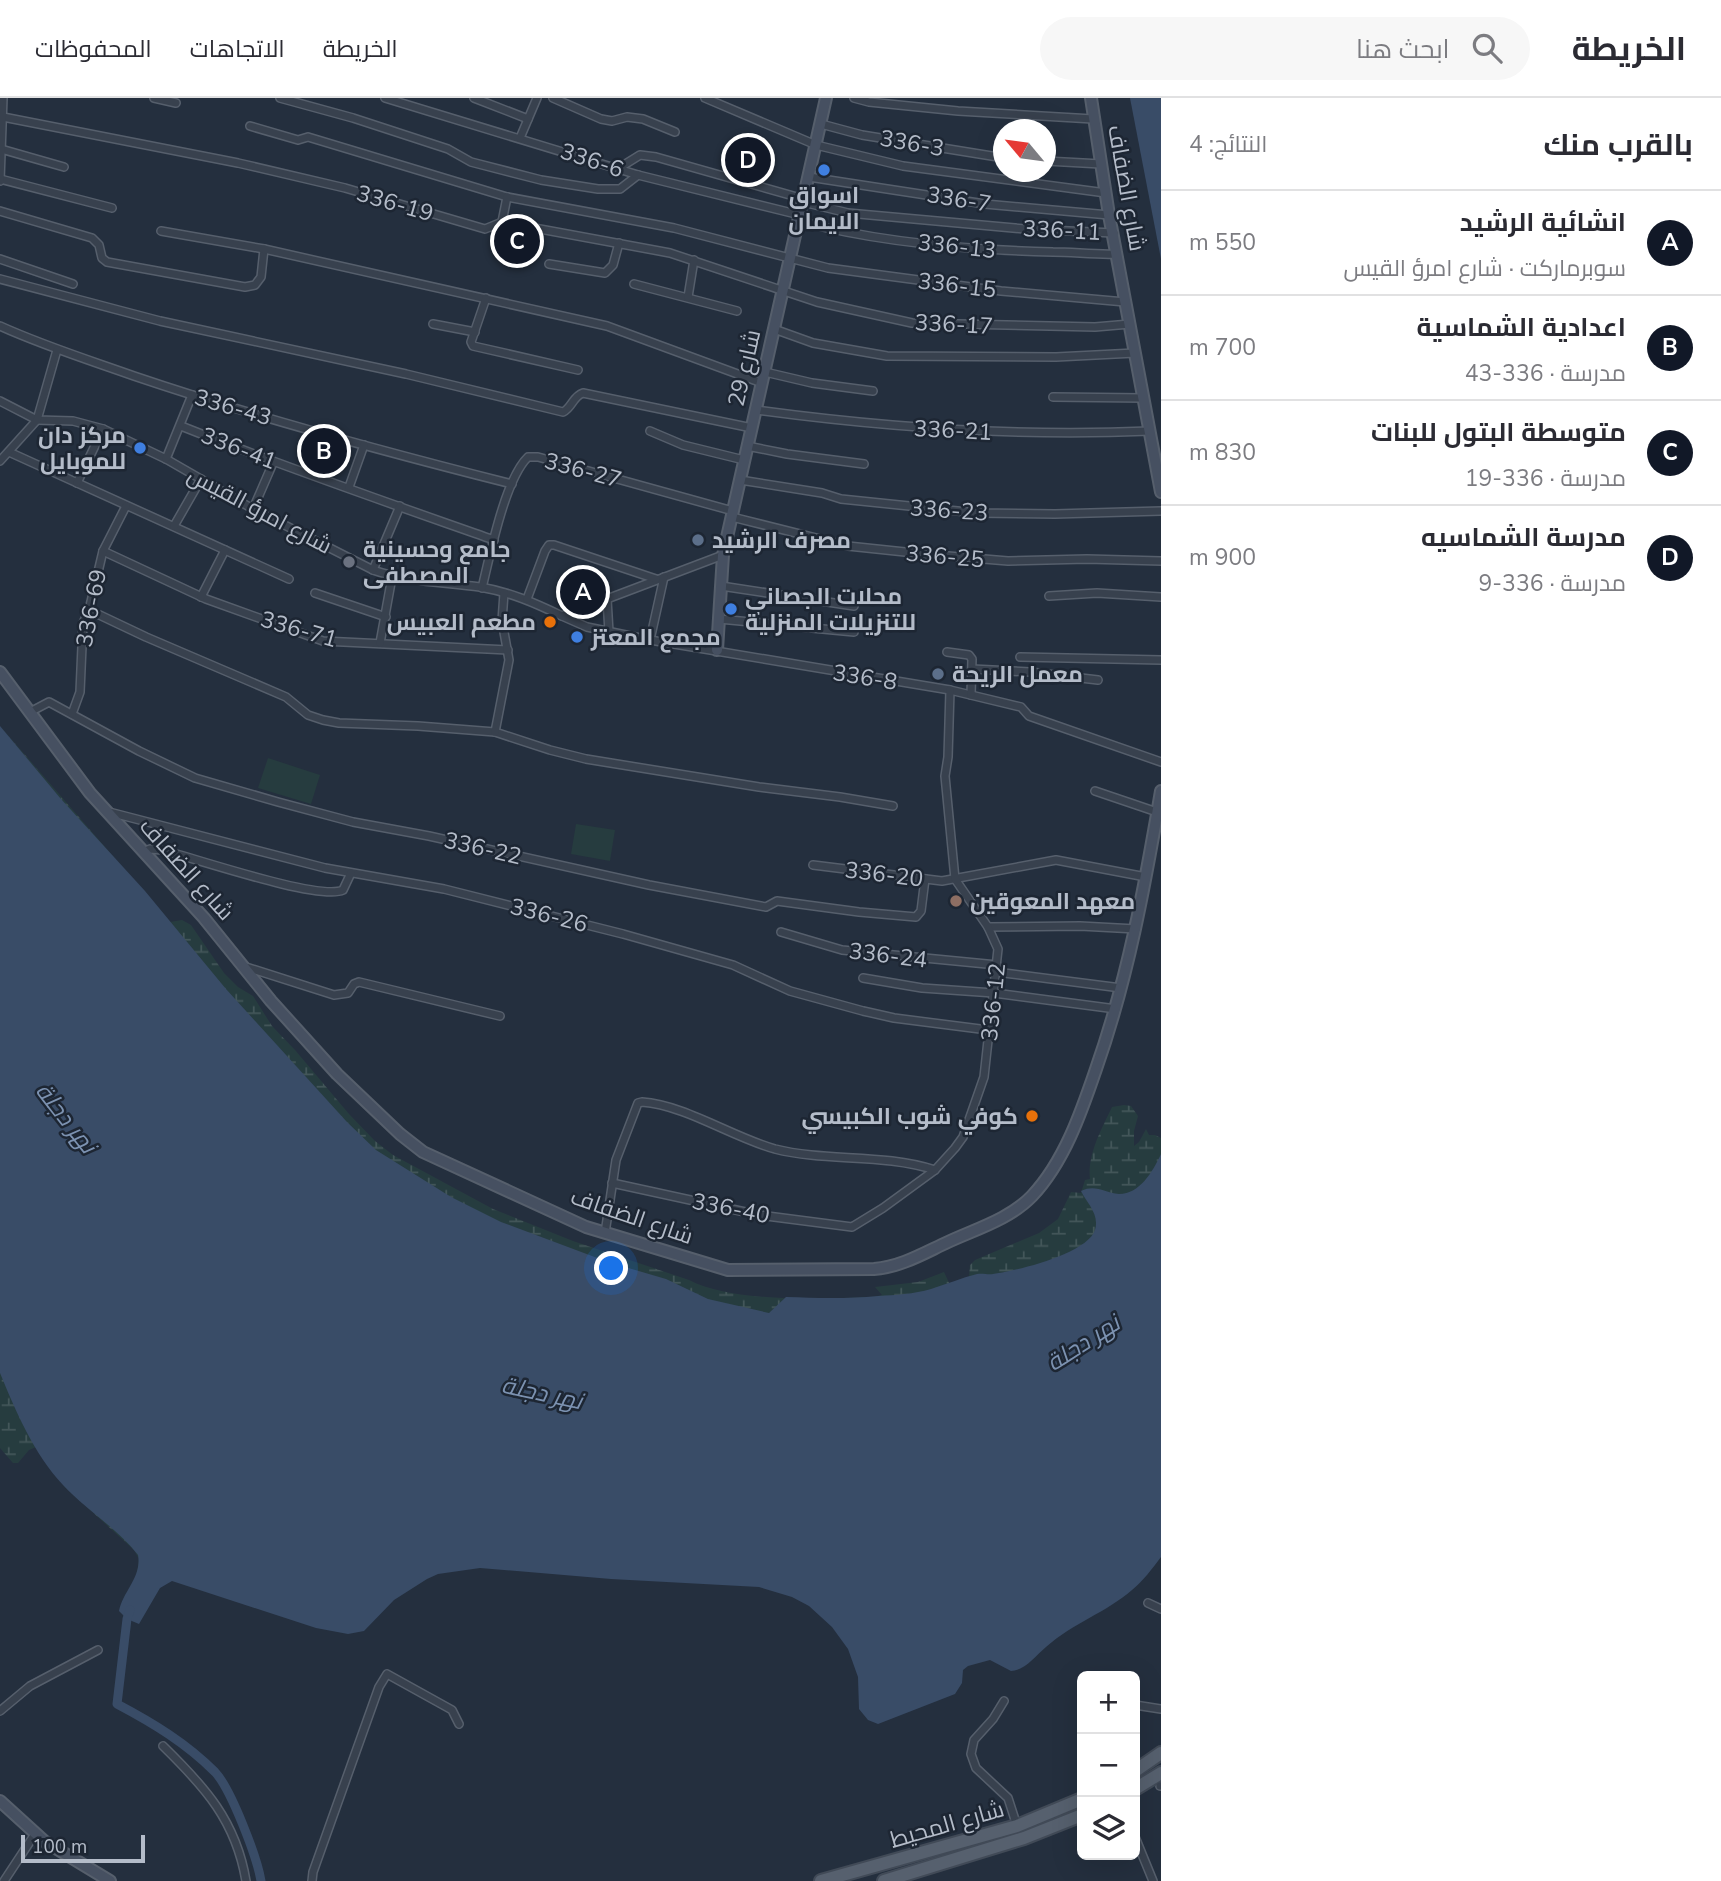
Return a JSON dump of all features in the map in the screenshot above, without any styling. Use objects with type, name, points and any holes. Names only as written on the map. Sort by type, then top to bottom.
[{"type":"main road","points":[[1140,1768],[1161,1753]]},
{"type":"main road","points":[[1140,1788],[1160,1782]]},
{"type":"main road","name":"شارع المحيط","points":[[821,1881],[1017,1826],[1077,1801]]},
{"type":"main road","name":"شارع المحيط","points":[[884,1881],[1024,1838],[1077,1817]]},
{"type":"street","points":[[3,98],[0,181],[112,208]]},
{"type":"street","points":[[154,98],[176,103]]},
{"type":"street","points":[[280,98],[448,149],[471,162],[541,180],[598,189],[620,189],[638,175]]},
{"type":"street","name":"336-6","points":[[385,98],[638,175],[800,218]]},
{"type":"street","points":[[474,98],[528,119]]},
{"type":"street","points":[[520,138],[537,98]]},
{"type":"street","points":[[553,98],[601,119],[643,119],[675,132]]},
{"type":"street","name":"336-7","points":[[705,98],[816,145],[903,166],[1105,193]]},
{"type":"street","name":"شارع 29","points":[[717,650],[723,555],[826,98]]},
{"type":"street","points":[[854,98],[869,102],[958,111],[1093,118]]},
{"type":"street","name":"شارع الضفاف","points":[[1091,98],[1105,193],[1161,492]]},
{"type":"street","name":"336-19","points":[[3,117],[238,163],[331,185],[485,229],[502,222],[670,253],[783,289]]},
{"type":"street","name":"336-3","points":[[821,124],[862,135],[993,156]]},
{"type":"street","name":"336-15","points":[[250,127],[298,140],[308,137],[507,197],[674,228],[828,268],[928,282],[1125,302]]},
{"type":"street","points":[[1,149],[64,167]]},
{"type":"street","name":"336-11","points":[[619,168],[640,155],[656,157],[848,213],[1025,229],[1114,233]]},
{"type":"street","points":[[1056,162],[1101,164]]},
{"type":"street","name":"336-7","points":[[809,177],[985,204],[1109,215]]},
{"type":"street","points":[[502,222],[507,197]]},
{"type":"street","points":[[0,211],[92,238],[97,241],[102,258],[107,262],[245,286],[255,285],[261,277],[264,249]]},
{"type":"street","name":"336-13","points":[[800,218],[844,233],[948,246],[998,251],[1117,254]]},
{"type":"street","points":[[161,231],[264,249],[607,326],[762,383]]},
{"type":"street","points":[[549,264],[605,273],[613,265],[619,243]]},
{"type":"street","points":[[0,259],[73,284]]},
{"type":"street","points":[[688,296],[694,260]]},
{"type":"street","points":[[0,279],[160,321],[406,373],[563,412],[583,393],[752,428]]},
{"type":"street","points":[[634,284],[737,311]]},
{"type":"street","name":"336-17","points":[[783,289],[817,302],[912,323],[1095,327],[1130,324]]},
{"type":"street","points":[[486,298],[471,342],[473,346],[578,370]]},
{"type":"street","points":[[433,324],[475,332]]},
{"type":"street","name":"336-43","points":[[0,326],[57,350],[192,396],[512,484]]},
{"type":"street","points":[[774,329],[813,343],[887,356],[1056,357],[1135,353]]},
{"type":"street","points":[[0,461],[37,419],[57,350]]},
{"type":"street","points":[[765,372],[812,383],[873,391]]},
{"type":"street","points":[[166,459],[192,396]]},
{"type":"street","points":[[1054,397],[1143,398]]},
{"type":"street","name":"شارع امرؤ القيس","points":[[0,401],[37,419],[73,421],[103,429],[166,459],[253,509],[373,570],[392,577],[504,593],[527,599],[562,616]]},
{"type":"street","name":"336-21","points":[[756,410],[934,430],[1076,435],[1150,431]]},
{"type":"street","name":"336-41","points":[[181,426],[273,463],[349,487],[494,540]]},
{"type":"street","points":[[77,483],[103,429]]},
{"type":"street","points":[[650,431],[683,445],[744,460]]},
{"type":"street","points":[[349,487],[364,445]]},
{"type":"street","points":[[747,446],[864,464]]},
{"type":"street","points":[[9,452],[289,579]]},
{"type":"street","name":"336-27","points":[[482,588],[512,484],[520,464],[528,457],[538,457],[732,514]]},
{"type":"street","points":[[253,509],[273,463]]},
{"type":"street","points":[[174,526],[201,479]]},
{"type":"street","name":"336-23","points":[[740,480],[822,493],[841,499],[977,513],[1161,511]]},
{"type":"street","name":"336-69","points":[[72,714],[80,692],[83,623],[89,610],[103,551],[127,506]]},
{"type":"street","points":[[373,570],[400,506]]},
{"type":"street","name":"336-25","points":[[732,514],[848,546],[1008,561],[1161,561]]},
{"type":"street","points":[[527,599],[549,545],[661,579]]},
{"type":"street","points":[[201,597],[225,550]]},
{"type":"street","name":"336-71","points":[[103,551],[201,597],[323,641],[508,650]]},
{"type":"street","points":[[562,616],[723,555]]},
{"type":"street","points":[[380,643],[392,577]]},
{"type":"street","points":[[650,640],[661,579]]},
{"type":"street","points":[[721,586],[854,606]]},
{"type":"street","points":[[315,593],[386,617]]},
{"type":"street","points":[[495,732],[509,660],[502,621],[504,593]]},
{"type":"street","points":[[1049,596],[1097,593],[1161,597]]},
{"type":"street","points":[[607,599],[609,632]]},
{"type":"street","points":[[89,610],[286,696],[308,715],[323,720],[495,732],[586,759],[893,806]]},
{"type":"street","name":"336-8","points":[[562,616],[587,627],[609,632],[950,690],[1021,707],[1029,716],[1161,762]]},
{"type":"street","points":[[719,619],[854,632]]},
{"type":"street","points":[[947,652],[969,655],[972,659],[971,695]]},
{"type":"street","points":[[1020,657],[1161,660]]},
{"type":"street","points":[[972,669],[1098,680]]},
{"type":"street","name":"شارع الضفاف","points":[[0,672],[105,811],[204,918],[242,966],[337,1074],[413,1144],[424,1152],[586,1227],[734,1272],[885,1268],[1006,1216],[1032,1196],[1074,1127],[1116,1009],[1136,929],[1161,791]]},
{"type":"street","name":"336-12","points":[[852,1227],[935,1170],[955,1148],[972,1112],[986,1064],[997,968],[997,943],[955,879],[945,776],[950,690]]},
{"type":"street","name":"336-22","points":[[30,712],[49,702],[195,778],[353,822],[429,835],[649,885],[766,907],[777,901],[916,917],[921,911],[925,879]]},
{"type":"street","points":[[1095,791],[1157,812]]},
{"type":"street","name":"336-26","points":[[105,811],[351,873],[444,889],[623,934],[733,965],[790,991],[863,1011],[894,1018],[988,1030]]},
{"type":"street","points":[[143,852],[150,849],[162,850],[261,878],[336,893],[346,887],[351,873]]},
{"type":"street","name":"336-20","points":[[813,865],[925,879],[955,879],[1056,860],[1146,877]]},
{"type":"street","points":[[988,927],[1080,926],[1136,929]]},
{"type":"street","name":"336-24","points":[[781,932],[842,950],[997,968],[1121,988]]},
{"type":"street","points":[[242,966],[334,995],[348,993],[354,984],[359,982],[500,1016]]},
{"type":"street","points":[[863,978],[922,988],[994,993],[1116,1009]]},
{"type":"street","points":[[605,1233],[617,1156],[626,1138],[635,1108],[642,1102],[668,1107],[765,1146],[787,1151],[895,1161],[935,1170]]},
{"type":"street","name":"336-40","points":[[612,1183],[759,1215],[852,1227]]},
{"type":"street","points":[[1148,1603],[1161,1609]]},
{"type":"street","points":[[0,1711],[30,1686],[98,1650]]},
{"type":"street","points":[[312,1881],[379,1687],[387,1674],[453,1710],[459,1724]]},
{"type":"street","points":[[1004,1701],[993,1719],[974,1740],[971,1754],[976,1768],[1008,1798],[1017,1826]]},
{"type":"street","points":[[1140,1706],[1161,1709]]},
{"type":"street","points":[[163,1745],[197,1779],[228,1821],[244,1865],[246,1881]]},
{"type":"street","points":[[0,1801],[35,1834],[110,1881]]},
{"type":"street","points":[[4,1881],[35,1834]]},
{"type":"street","points":[[1140,1849],[1153,1881]]},
{"type":"green space","points":[[0,726],[170,922],[182,920],[191,925],[224,973],[238,987],[253,996],[272,1026],[349,1114],[393,1155],[493,1209],[573,1241],[729,1293],[779,1298],[874,1297],[882,1295],[875,1287],[918,1282],[944,1272],[954,1300],[774,1310],[769,1313],[768,1318],[567,1261],[374,1158],[115,864]]},
{"type":"green space","points":[[268,758],[320,775],[311,804],[258,788]]},
{"type":"green space","points":[[576,824],[615,830],[610,861],[571,854]]},
{"type":"green space","points":[[1131,1106],[1138,1116],[1134,1146],[1146,1129],[1149,1135],[1161,1138],[1161,1187],[1102,1242],[983,1284],[969,1277],[970,1265],[975,1260],[1039,1233],[1058,1219],[1071,1192],[1081,1193],[1085,1180],[1090,1179],[1093,1151],[1112,1107]]},
{"type":"green space","points":[[0,1283],[25,1428],[35,1446],[39,1446],[138,1548],[142,1561],[137,1574],[139,1559],[134,1550],[65,1487],[36,1447],[29,1450],[18,1463],[13,1463],[0,1448]]},
{"type":"water","points":[[1130,98],[1161,98],[1161,259]]},
{"type":"water","name":"نهر دجلة","points":[[0,726],[61,799],[145,891],[226,989],[347,1122],[376,1150],[451,1197],[501,1222],[608,1262],[666,1279],[708,1299],[769,1313],[786,1297],[855,1298],[911,1293],[977,1274],[1004,1272],[1050,1260],[1079,1247],[1095,1230],[1096,1219],[1081,1191],[1096,1189],[1127,1193],[1139,1186],[1150,1174],[1161,1154],[1161,1557],[1140,1583],[1122,1598],[1067,1631],[1021,1668],[1011,1671],[990,1660],[968,1666],[963,1670],[962,1683],[955,1694],[878,1724],[868,1720],[859,1709],[858,1677],[848,1649],[832,1627],[809,1606],[792,1597],[759,1587],[480,1568],[438,1574],[427,1579],[394,1600],[364,1631],[348,1634],[316,1628],[172,1581],[160,1588],[139,1624],[127,1619],[119,1611],[135,1577],[138,1555],[121,1536],[72,1494],[43,1460],[0,1373]]},
{"type":"waterway","points":[[130,1610],[117,1704],[169,1734],[215,1772],[243,1824],[261,1881]]},
{"type":"place","name":"مدرسة الشماسيه","points":[[748,160]]},
{"type":"place","name":"اسواق الايمان","points":[[824,170]]},
{"type":"place","name":"متوسطة البتول للبنات","points":[[517,241]]},
{"type":"place","name":"مركز دان للموبايل","points":[[140,448]]},
{"type":"place","name":"اعدادية الشماسية","points":[[324,451]]},
{"type":"place","name":"مصرف الرشيد","points":[[698,540]]},
{"type":"place","name":"جامع وحسينية المصطفى","points":[[349,562]]},
{"type":"place","name":"انشائية الرشيد","points":[[583,592]]},
{"type":"place","name":"محلات الجصاني للتنزيلات المنزلية","points":[[731,609]]},
{"type":"place","name":"مطعم العبيس","points":[[550,622]]},
{"type":"place","name":"مجمع المعتز","points":[[577,637]]},
{"type":"place","name":"معمل الريحة","points":[[938,674]]},
{"type":"place","name":"معهد المعوقين","points":[[956,901]]},
{"type":"place","name":"كوفي شوب الكبيسي","points":[[1032,1116]]}]
